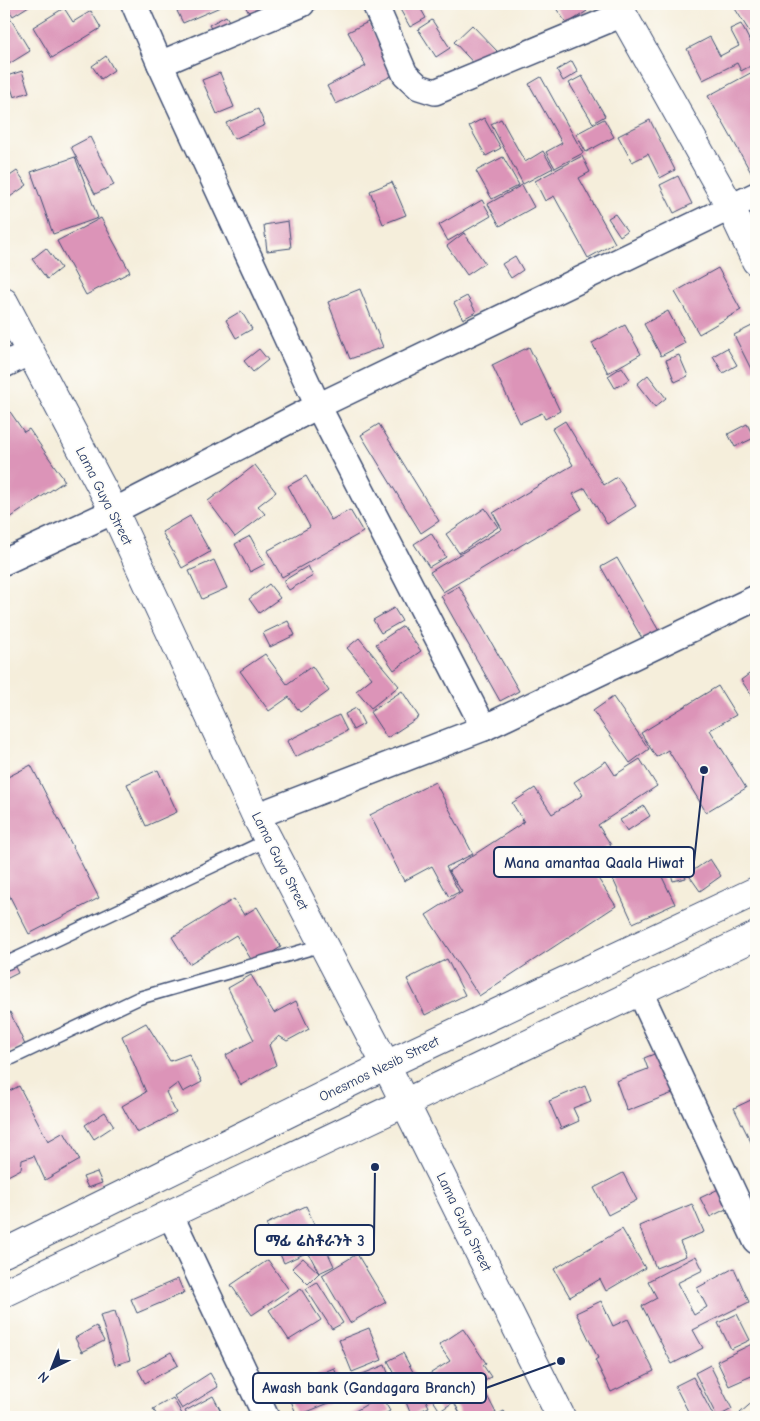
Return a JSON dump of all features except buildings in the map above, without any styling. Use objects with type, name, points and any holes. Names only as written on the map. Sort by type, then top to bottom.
[{"type":"street","points":[[134,4],[318,406],[484,728]]},
{"type":"street","points":[[160,64],[302,4]]},
{"type":"street","points":[[375,4],[405,74],[419,87],[436,92],[620,9],[731,208],[756,261]]},
{"type":"street","points":[[4,562],[114,511],[318,406],[756,195]]},
{"type":"street","name":"Lama Guya Street","points":[[4,302],[114,511],[256,816],[386,1065],[561,1417]]},
{"type":"street","points":[[4,365],[30,352]]},
{"type":"street","points":[[256,816],[484,728],[756,598]]},
{"type":"street","name":"Onesmos Nesib Street","points":[[4,1253],[386,1065],[756,891]]},
{"type":"street","points":[[4,1293],[756,936]]},
{"type":"street","points":[[640,992],[756,1241]]},
{"type":"street","points":[[170,1214],[266,1417]]},
{"type":"lane","points":[[7,963],[268,840]]},
{"type":"lane","points":[[12,1058],[139,998],[323,945]]},
{"type":"place","name":"Mana amantaa Qaala Hiwat","points":[[704,770]]},
{"type":"place","name":"ማፊ ሬስቶራንት 3","points":[[375,1167]]},
{"type":"place","name":"Awash bank (Gandagara Branch)","points":[[561,1361]]}]
